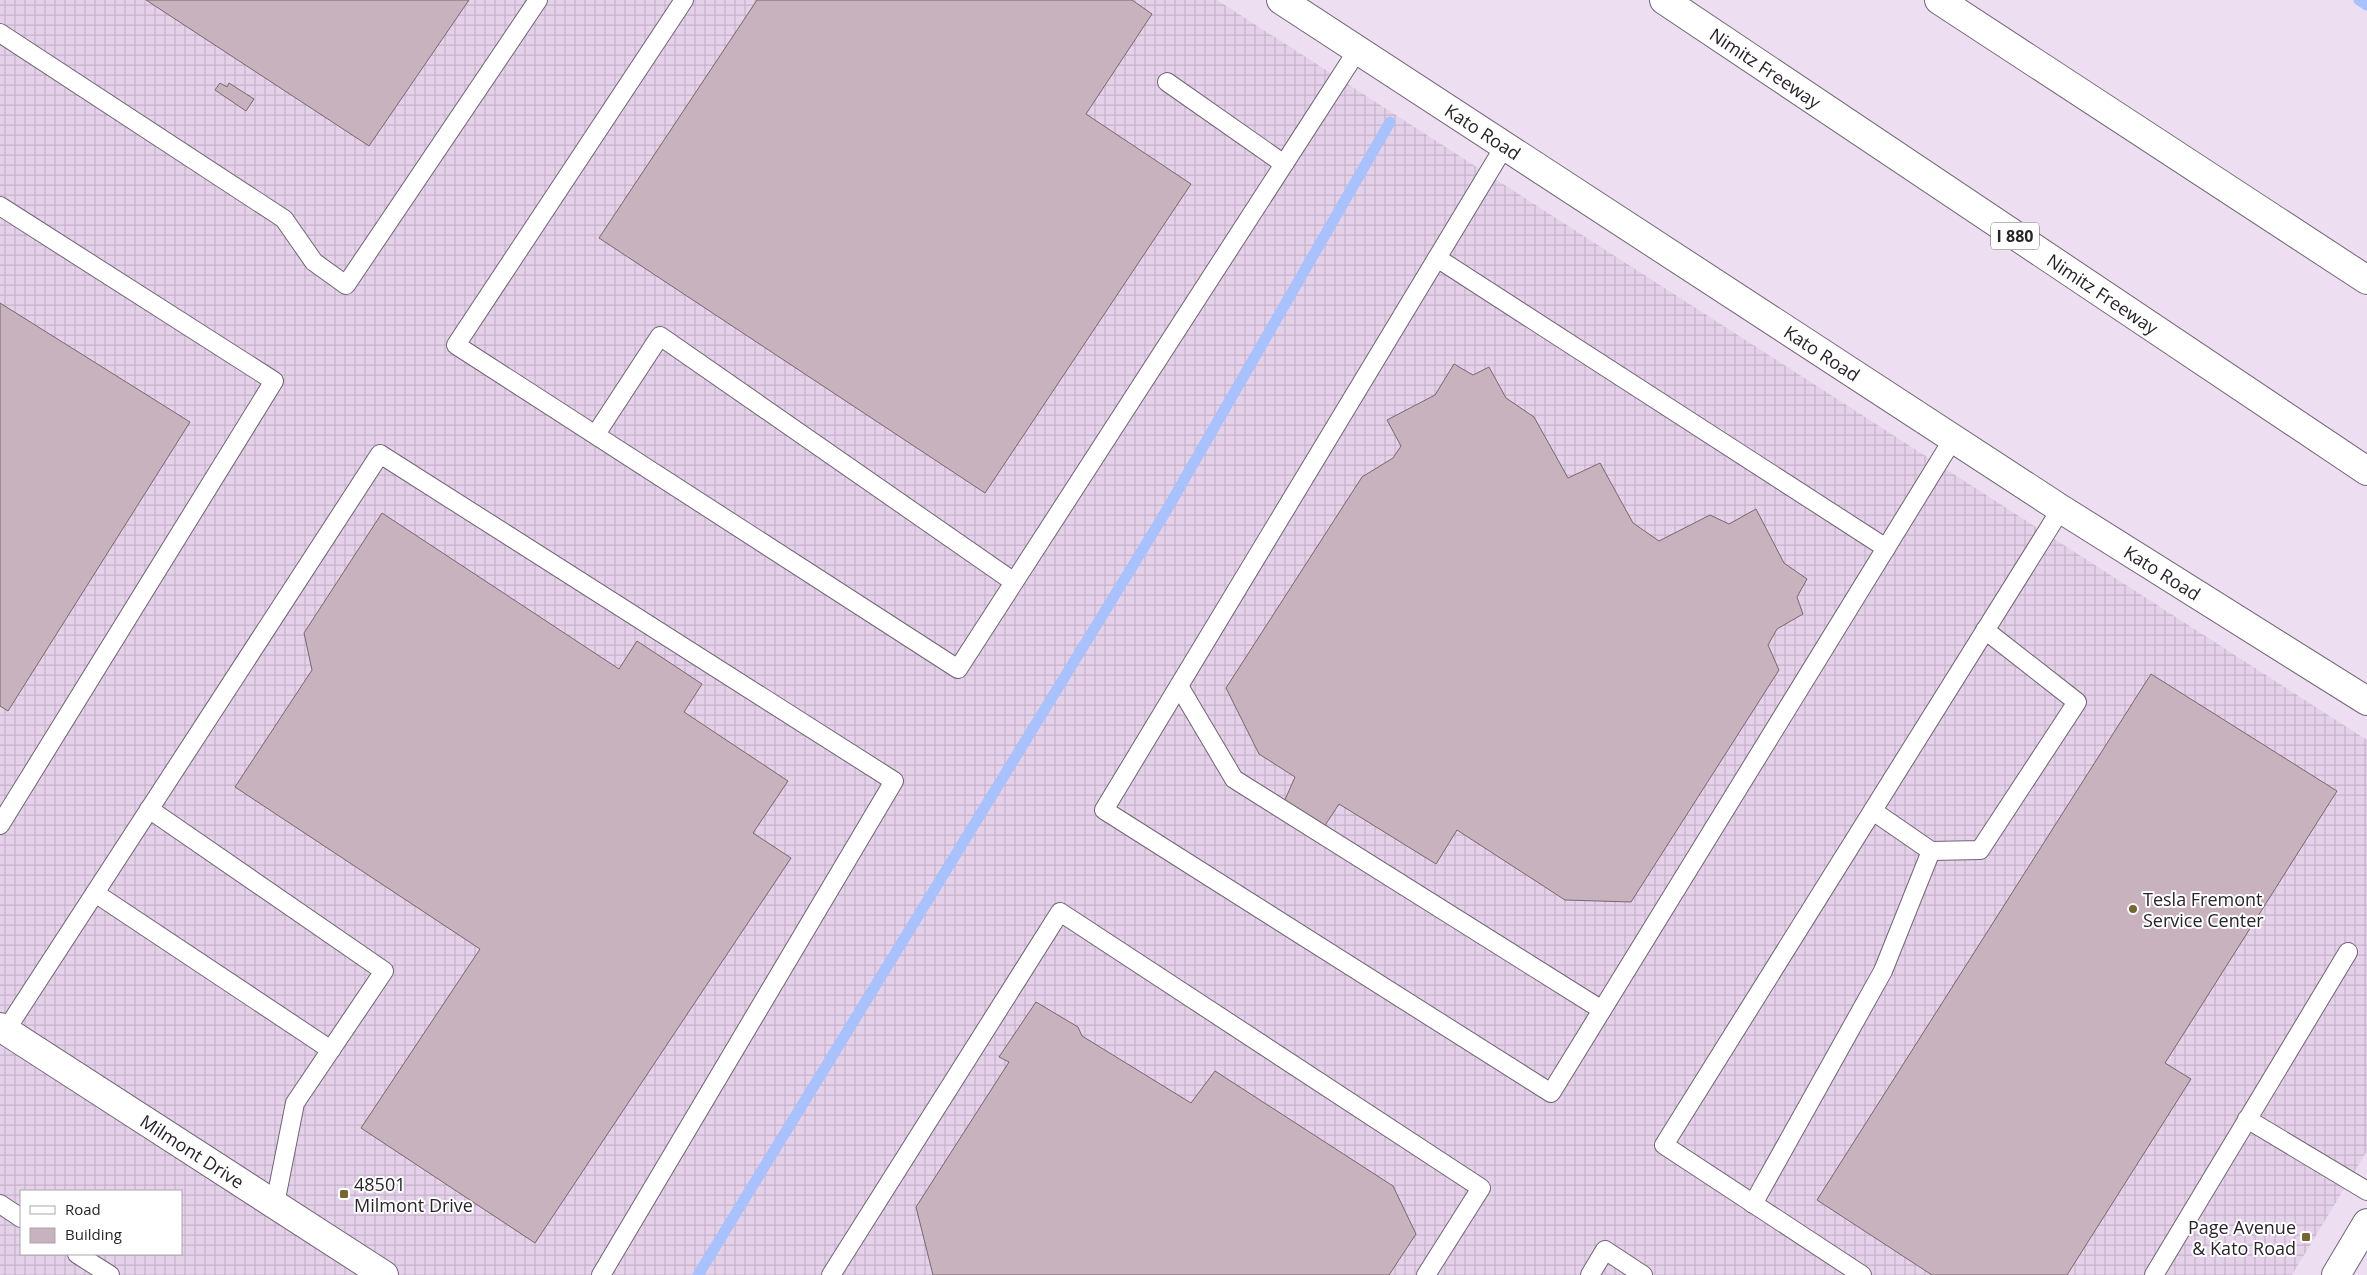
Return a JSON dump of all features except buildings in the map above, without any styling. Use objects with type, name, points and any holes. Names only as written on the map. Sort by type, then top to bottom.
[{"type":"main road","name":"Kato Road","points":[[1281,0],[2061,510],[2367,701]]},
{"type":"main road","name":"Nimitz Freeway","points":[[1664,0],[2367,471]]},
{"type":"main road","points":[[1939,0],[2367,280]]},
{"type":"main road","name":"Milmont Drive","points":[[3,1029],[384,1275]]},
{"type":"main road","points":[[2336,1275],[2367,1223]]},
{"type":"lane","points":[[0,33],[284,219],[314,262],[346,285],[538,0]]},
{"type":"lane","points":[[684,0],[456,345],[958,669],[1357,51]]},
{"type":"lane","points":[[1167,82],[1284,164]]},
{"type":"lane","points":[[1504,147],[1104,810],[1551,1093],[1953,439]]},
{"type":"lane","points":[[0,206],[274,381],[0,825]]},
{"type":"lane","points":[[1436,258],[1886,548]]},
{"type":"lane","points":[[596,434],[660,336],[1014,582]]},
{"type":"lane","points":[[3,1029],[94,893],[380,454],[894,781],[601,1275]]},
{"type":"lane","points":[[1862,1275],[1664,1145],[2061,510]]},
{"type":"lane","points":[[1873,810],[1931,851],[1980,850],[2077,702],[1985,630]]},
{"type":"lane","points":[[1179,686],[1234,779],[1602,1010]]},
{"type":"lane","points":[[149,809],[384,971],[295,1103],[276,1204]]},
{"type":"lane","points":[[1753,1204],[1883,971],[1931,851]]},
{"type":"lane","points":[[94,893],[332,1050]]},
{"type":"lane","points":[[831,1275],[1060,912],[1481,1188],[1426,1275]]},
{"type":"lane","points":[[2154,1275],[2348,952]]},
{"type":"lane","points":[[2247,1119],[2367,1191]]},
{"type":"lane","points":[[0,1204],[20,1217]]},
{"type":"lane","points":[[1590,1275],[1605,1250],[1643,1275]]},
{"type":"lane","points":[[79,1255],[110,1275]]},
{"type":"shaded area","points":[[0,0],[1217,0],[2367,740],[2367,1151],[2292,1275],[0,1275]]},
{"type":"waterway","points":[[2359,0],[2367,5]]},
{"type":"waterway","points":[[698,1275],[1162,518],[1390,122]]},
{"type":"place","name":"Tesla Fremont Service Center","points":[[2133,909]]},
{"type":"place","name":"48501 Milmont Drive","points":[[344,1194]]},
{"type":"place","name":"Page Avenue & Kato Road","points":[[2306,1237]]}]
